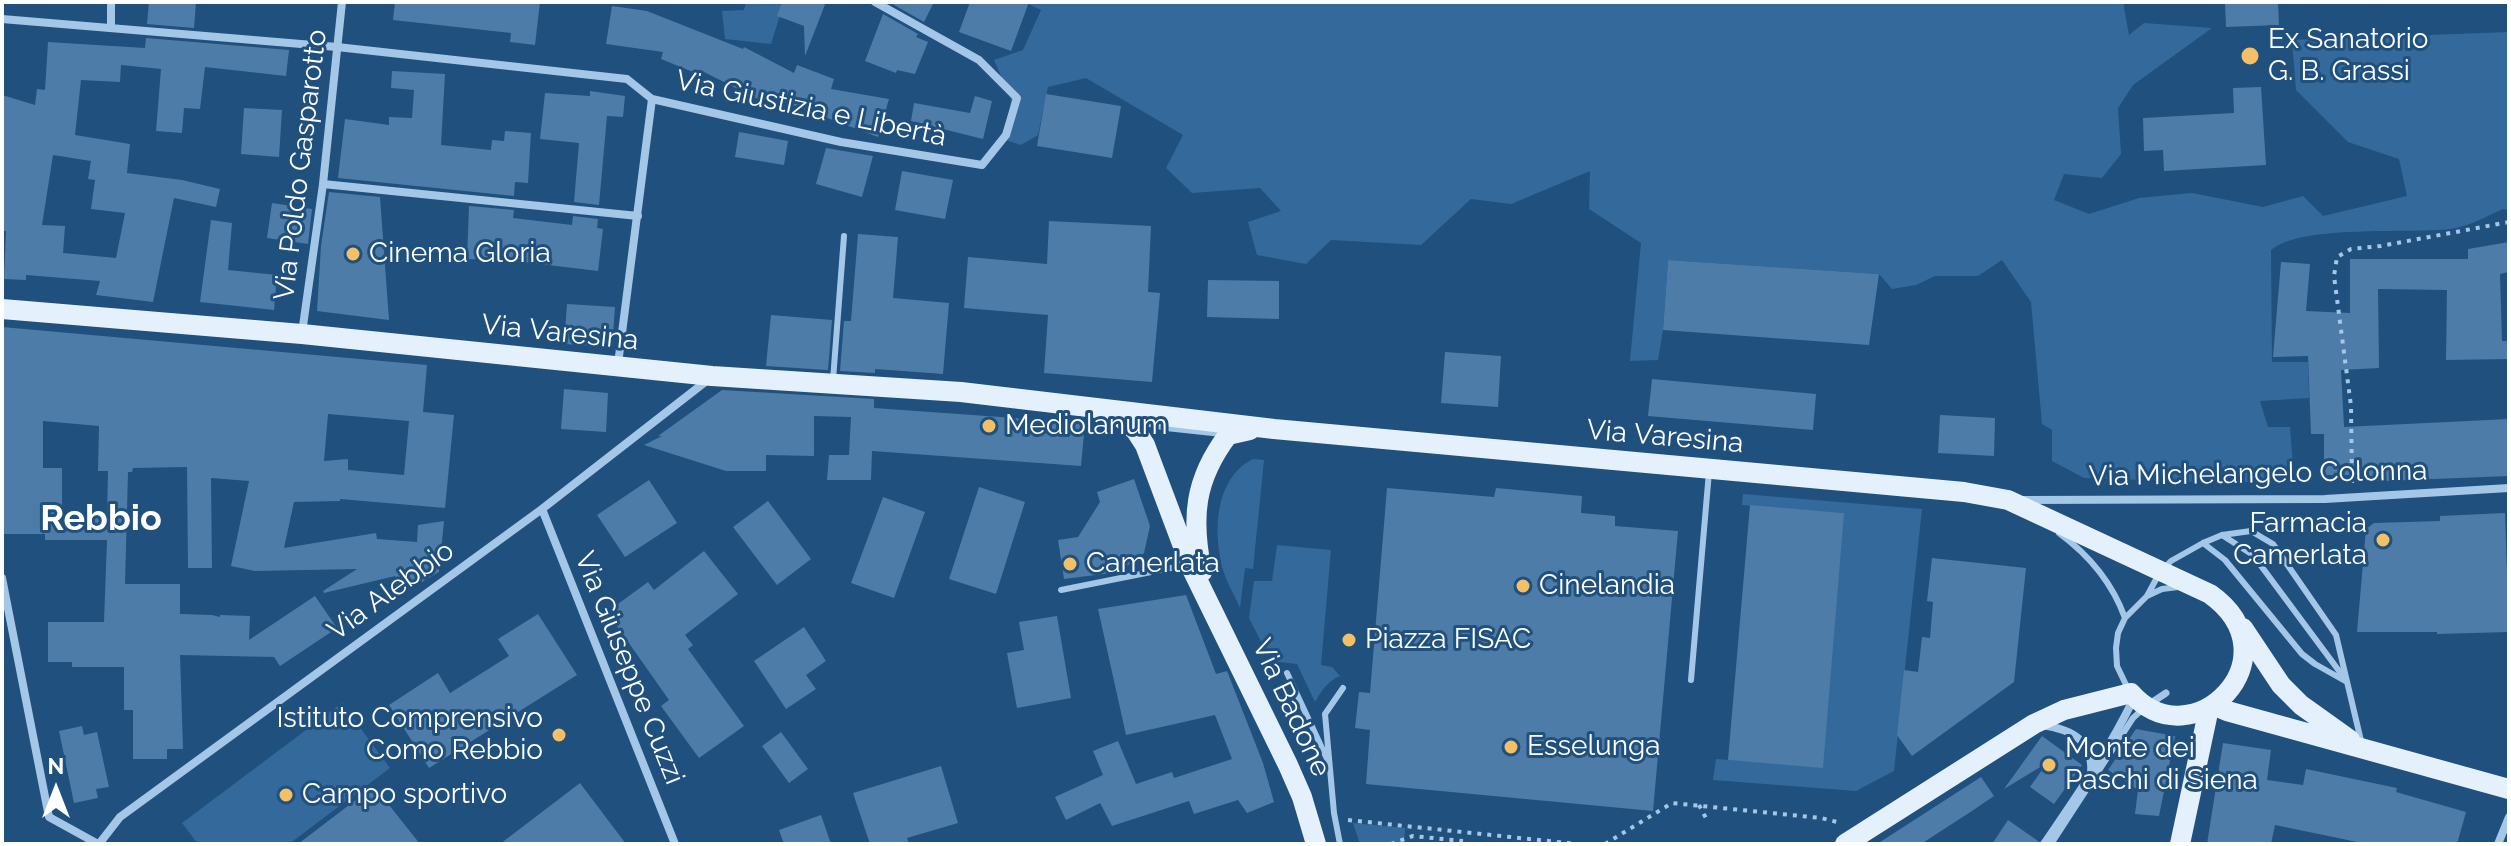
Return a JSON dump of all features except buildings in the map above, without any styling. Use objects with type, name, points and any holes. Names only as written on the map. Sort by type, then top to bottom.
[{"type":"main road","name":"Via Varesina","points":[[2,309],[302,334],[712,376],[961,392],[1274,429],[1709,472],[1964,492],[2008,500],[2194,587]]},
{"type":"main road","name":"Via Badone","points":[[1113,410],[1136,431],[1145,445],[1190,565],[1288,765],[1302,797],[1316,844]]},
{"type":"main road","points":[[1228,435],[1247,430],[1274,429]]},
{"type":"main road","name":"Via Badone","points":[[1208,598],[1199,556],[1196,501],[1215,451],[1228,435]]},
{"type":"main road","points":[[2194,587],[2224,604],[2281,685],[2301,705],[2363,748]]},
{"type":"main road","points":[[1845,844],[2034,724],[2064,710],[2137,699],[2169,714],[2181,715],[2211,707],[2226,696],[2238,679],[2244,658],[2243,637],[2235,617]]},
{"type":"main road","points":[[2180,844],[2211,707]]},
{"type":"main road","points":[[2211,707],[2509,789]]},
{"type":"main road","points":[[2181,715],[2196,729],[2202,741]]},
{"type":"street","points":[[111,2],[111,26]]},
{"type":"street","name":"Via Poldo Gasparotto","points":[[302,334],[323,184],[342,2]]},
{"type":"street","name":"Via Giustizia e Libertà","points":[[618,367],[652,99],[841,142],[982,165],[1006,135],[1017,98],[979,60],[875,2]]},
{"type":"street","points":[[2,19],[337,47],[627,79],[652,99]]},
{"type":"street","points":[[323,184],[638,216]]},
{"type":"street","name":"Via Alebbio","points":[[98,844],[120,817],[542,509],[712,376]]},
{"type":"street","name":"Via Michelangelo Colonna","points":[[2008,500],[2352,497],[2509,488]]},
{"type":"street","name":"Via Giuseppe Cuzzi","points":[[542,509],[675,844]]},
{"type":"street","points":[[2,578],[49,817],[98,844]]},
{"type":"street","points":[[2044,844],[2093,776],[2137,699],[2166,693]]},
{"type":"street","points":[[2034,724],[2062,728],[2081,739],[2091,755],[2093,776]]},
{"type":"street","points":[[2498,844],[2509,817]]},
{"type":"lane","points":[[832,383],[844,236]]},
{"type":"lane","name":"Via Varesina","points":[[1113,410],[1154,427],[1228,435],[1709,472],[1960,498],[2005,506],[2040,520],[2082,550],[2113,591],[2125,618]]},
{"type":"lane","points":[[1691,680],[1709,472]]},
{"type":"lane","points":[[2051,844],[2133,718],[2137,699],[2117,666],[2116,648],[2125,618],[2147,596],[2160,572],[2171,561],[2222,535],[2251,531],[2273,544],[2336,635],[2363,748]]},
{"type":"lane","points":[[2222,535],[2253,555],[2347,682]]},
{"type":"lane","points":[[2203,543],[2225,560],[2302,654],[2347,682]]},
{"type":"lane","points":[[1061,590],[1190,565]]},
{"type":"lane","points":[[2147,596],[2162,589],[2194,587]]},
{"type":"lane","points":[[1287,673],[1330,766]]},
{"type":"lane","points":[[1340,844],[1334,813],[1325,714],[1343,688]]},
{"type":"path","points":[[2352,497],[2351,406],[2334,276],[2337,257],[2351,249],[2509,222]]},
{"type":"path","points":[[1605,844],[1672,803],[1821,818],[1867,830]]},
{"type":"path","points":[[1699,805],[1707,820]]},
{"type":"path","points":[[1334,813],[1353,823],[1577,844]]},
{"type":"path","points":[[1391,844],[1413,836],[1463,843],[1464,833]]},
{"type":"shaded area","points":[[746,2],[781,2],[782,9],[771,44],[725,39],[722,11],[744,10]]},
{"type":"shaded area","points":[[1024,2],[2123,2],[2129,35],[2144,23],[2212,28],[2133,85],[2118,108],[2121,154],[2102,178],[2064,174],[2054,200],[2089,214],[2139,198],[2192,193],[2263,207],[2303,196],[2323,216],[2407,196],[2399,159],[2348,142],[2296,90],[2292,40],[2509,32],[2509,210],[2503,209],[2457,228],[2330,233],[2306,236],[2271,250],[2272,362],[2308,362],[2309,398],[2260,401],[2268,427],[2290,427],[2294,480],[2240,482],[2234,472],[2206,482],[2084,478],[2052,461],[2052,430],[2042,424],[2031,302],[2002,260],[1978,276],[1935,276],[1916,285],[1892,289],[1879,274],[1668,260],[1658,360],[1630,361],[1641,243],[1589,209],[1590,171],[1511,204],[1471,199],[1421,245],[1331,240],[1306,264],[1257,255],[1248,222],[1281,211],[1260,188],[1192,193],[1166,168],[1183,135],[1086,78],[1048,87],[1038,135],[1021,145],[1006,140],[1011,99],[994,60],[1023,50],[1041,10]]},
{"type":"shaded area","points":[[1253,459],[1264,460],[1253,569],[1245,568],[1240,608],[1220,558],[1219,510],[1230,480]]},
{"type":"shaded area","points":[[1743,494],[1922,509],[1894,771],[1856,791],[1713,780],[1716,759],[1822,767],[1843,513],[1742,505]]},
{"type":"shaded area","points":[[1277,545],[1331,550],[1321,665],[1332,667],[1340,676],[1325,687],[1315,702],[1297,664],[1271,661],[1249,618],[1254,581],[1272,581]]},
{"type":"shaded area","name":"Campo sportivo","points":[[342,703],[390,768],[289,844],[198,844],[182,823]]},
{"type":"shaded area","points":[[1353,823],[1405,828],[1404,844],[1360,844]]},
{"type":"place","name":"Ex Sanatorio G. B. Grassi","points":[[2250,56]]},
{"type":"place","name":"Cinema Gloria","points":[[353,254]]},
{"type":"place","name":"Mediolanum","points":[[989,426]]},
{"type":"place","name":"Farmacia Camerlata","points":[[2383,540]]},
{"type":"place","name":"Camerlata","points":[[1070,564]]},
{"type":"place","name":"Cinelandia","points":[[1523,586]]},
{"type":"place","name":"Piazza FISAC","points":[[1349,640]]},
{"type":"place","name":"Istituto Comprensivo Como Rebbio","points":[[559,735]]},
{"type":"place","name":"Esselunga","points":[[1511,747]]},
{"type":"place","name":"Monte dei Paschi di Siena","points":[[2049,765]]},
{"type":"place","name":"Campo sportivo","points":[[286,795]]},
{"type":"district","name":"Rebbio","points":[[101,519]]}]
